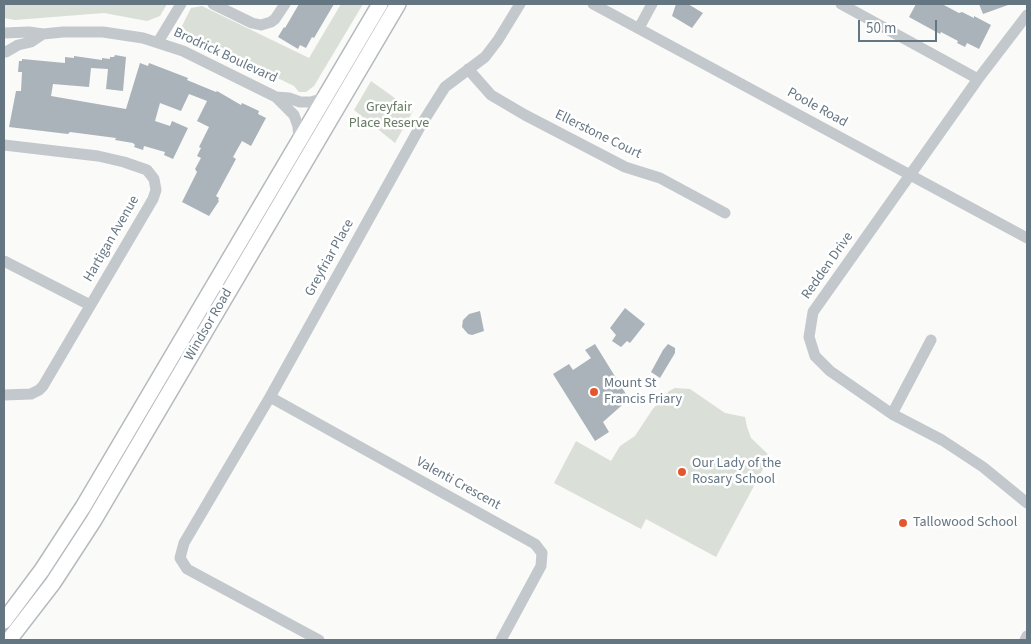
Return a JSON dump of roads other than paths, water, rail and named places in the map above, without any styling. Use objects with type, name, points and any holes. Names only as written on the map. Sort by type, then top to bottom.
[{"type":"main road","name":"Windsor Road","points":[[4,621],[84,507],[380,4]]},
{"type":"main road","name":"Windsor Road","points":[[10,640],[53,583],[94,520],[398,4]]},
{"type":"street","points":[[158,42],[181,4]]},
{"type":"street","points":[[213,4],[252,23],[261,25],[275,19],[285,4]]},
{"type":"street","name":"Greyfriar Place","points":[[319,640],[187,569],[180,558],[184,543],[270,397],[444,87],[485,56],[498,40],[520,4]]},
{"type":"street","name":"Poole Road","points":[[593,4],[1027,238]]},
{"type":"street","points":[[639,28],[652,4]]},
{"type":"street","points":[[841,4],[978,79]]},
{"type":"street","name":"Redden Drive","points":[[1027,15],[978,79],[814,312],[810,336],[815,356],[830,371],[892,414],[942,440],[982,467],[1027,502]]},
{"type":"street","name":"Brodrick Boulevard","points":[[4,33],[103,32],[130,36],[158,42],[202,60],[276,97],[311,102],[321,99],[326,95]]},
{"type":"street","points":[[4,33],[8,44],[5,54]]},
{"type":"street","name":"Brodrick Boulevard","points":[[5,54],[18,45],[31,42],[42,34]]},
{"type":"street","name":"Ellerstone Court","points":[[468,69],[491,95],[526,115],[626,167],[660,178],[725,213]]},
{"type":"street","name":"Brodrick Boulevard","points":[[276,97],[294,115],[298,126],[299,142]]},
{"type":"street","name":"Hartigan Avenue","points":[[4,145],[111,158],[148,170],[156,184],[155,195],[39,390],[31,394],[4,395]]},
{"type":"street","points":[[4,261],[90,305]]},
{"type":"street","points":[[892,414],[931,340]]},
{"type":"street","name":"Valenti Crescent","points":[[270,397],[536,544],[542,553],[541,566],[501,640]]},
{"type":"street","points":[[1025,640],[1027,636]]},
{"type":"place","name":"Mount St Francis Friary","points":[[594,392]]},
{"type":"place","name":"Our Lady of the Rosary School","points":[[682,472]]},
{"type":"place","name":"Tallowood School","points":[[903,523]]},
{"type":"park label","name":"Greyfair Place Reserve","points":[[389,116]]}]
